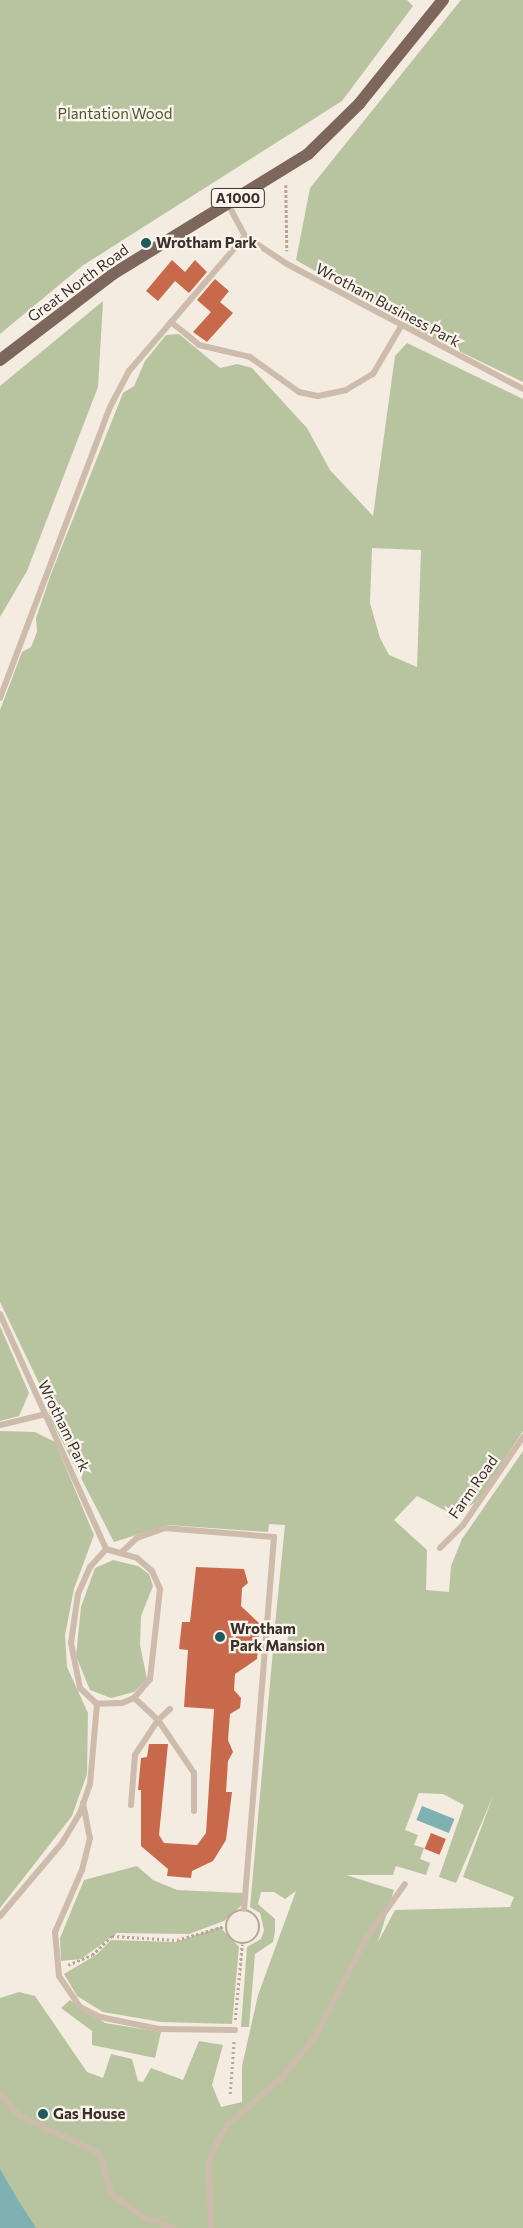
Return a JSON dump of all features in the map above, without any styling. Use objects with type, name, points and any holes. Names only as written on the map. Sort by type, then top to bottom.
[{"type":"main road","name":"Great North Road","points":[[0,360],[112,274],[228,204],[334,132],[443,0]]},
{"type":"lane","points":[[0,698],[110,407],[129,371],[245,236],[228,204]]},
{"type":"lane","name":"Wrotham Business Park","points":[[245,236],[287,264],[400,328],[523,389]]},
{"type":"lane","points":[[170,322],[198,345],[250,357],[299,392],[318,396],[346,390],[373,374],[400,328]]},
{"type":"lane","name":"Wrotham Park","points":[[0,1314],[42,1415],[94,1516],[106,1549]]},
{"type":"lane","points":[[0,1425],[42,1415]]},
{"type":"lane","name":"Farm Road","points":[[440,1548],[463,1525],[523,1437]]},
{"type":"lane","points":[[123,1551],[137,1538],[164,1528],[274,1536],[244,1909]]},
{"type":"lane","points":[[106,1549],[123,1551],[152,1572],[160,1589],[150,1679],[134,1698],[122,1703],[97,1704],[80,1688],[71,1635],[78,1594],[90,1567],[106,1549]]},
{"type":"lane","points":[[134,1698],[158,1720],[194,1773],[194,1811]]},
{"type":"lane","points":[[0,1916],[62,1842],[83,1803],[90,1784],[97,1704]]},
{"type":"lane","points":[[131,1805],[135,1755],[158,1720],[170,1709]]},
{"type":"lane","points":[[83,1803],[90,1828],[88,1856],[55,1932],[57,1966],[80,2007],[100,2017],[159,2028],[235,2030]]},
{"type":"lane","points":[[211,2228],[208,2162],[215,2146],[227,2125],[284,2078],[315,2037],[367,1937],[405,1884]]},
{"type":"lane","points":[[0,2094],[20,2116],[99,2153],[112,2194],[143,2217],[174,2228]]},
{"type":"path","points":[[286,185],[287,264]]},
{"type":"path","points":[[244,1909],[255,1914],[260,1925],[253,1940],[236,1943],[226,1926],[229,1916],[244,1909]]},
{"type":"path","points":[[57,1966],[82,1961],[112,1936],[177,1940],[226,1926]]},
{"type":"green space","name":"Plantation Wood","points":[[0,0],[407,0],[413,6],[342,101],[82,266],[0,334]]},
{"type":"green space","points":[[461,0],[523,0],[523,382],[428,336],[296,260],[310,188]]},
{"type":"green space","points":[[103,301],[98,387],[27,571],[0,617],[0,386]]},
{"type":"green space","points":[[179,334],[220,368],[237,364],[252,368],[307,428],[330,470],[373,516],[395,356],[407,343],[523,399],[523,1431],[477,1501],[464,1510],[452,1514],[417,1496],[394,1520],[427,1550],[426,1590],[449,1592],[451,1566],[462,1539],[523,1451],[523,2228],[0,2228],[0,1998],[19,1992],[35,1996],[87,2072],[103,2078],[111,2054],[132,2059],[138,2081],[143,2082],[151,2068],[183,2080],[199,2041],[223,2045],[212,2085],[221,2107],[242,2102],[242,2066],[258,1995],[296,1891],[285,1899],[274,1892],[261,1892],[258,1904],[275,1919],[275,1931],[273,1942],[255,1954],[249,2027],[241,2027],[247,1947],[261,1939],[264,1930],[260,1913],[250,1907],[273,1650],[286,1652],[288,1636],[274,1635],[285,1525],[269,1524],[268,1532],[168,1525],[114,1542],[49,1416],[49,1404],[0,1302],[0,710],[22,652],[31,647],[37,632],[36,618],[51,574],[123,393],[134,386],[145,361],[166,335]],"holes":[[[372,548],[421,550],[417,667],[389,655],[380,638],[370,603]],[[419,1793],[443,1794],[464,1805],[439,1877],[456,1883],[493,1796],[463,1877],[514,1897],[510,1907],[395,1910],[378,1942],[394,1890],[346,1875],[393,1875],[396,1866],[426,1875],[430,1863],[420,1859],[424,1848],[414,1845],[418,1835],[405,1830]]]},
{"type":"green space","points":[[0,1326],[29,1393],[19,1416],[0,1421]]},
{"type":"green space","points":[[0,1431],[35,1432],[55,1442],[94,1535],[74,1589],[65,1635],[67,1667],[88,1713],[87,1774],[72,1816],[0,1908]]},
{"type":"green space","points":[[113,1560],[138,1566],[149,1574],[153,1586],[141,1616],[140,1645],[147,1679],[134,1692],[111,1698],[90,1690],[76,1656],[81,1607],[95,1568]]},
{"type":"green space","points":[[137,1866],[153,1880],[177,1890],[243,1893],[242,1905],[224,1921],[189,1934],[117,1933],[81,1959],[61,1961],[60,1938],[84,1880]]},
{"type":"green space","points":[[220,1927],[239,1947],[232,2024],[161,2022],[103,2012],[77,1996],[64,1974],[96,1955],[111,1940],[175,1942]]},
{"type":"green space","points":[[70,2000],[105,2023],[161,2032],[155,2058],[92,2045],[92,2031],[61,2008]]},
{"type":"water","points":[[422,1806],[454,1819],[449,1833],[416,1820]]},
{"type":"water","points":[[0,2169],[18,2200],[36,2228],[0,2228]]},
{"type":"building","points":[[172,260],[185,272],[195,260],[207,272],[189,293],[175,281],[158,301],[146,291]]},
{"type":"building","points":[[215,279],[229,291],[220,302],[233,313],[207,342],[193,332],[211,312],[197,300]]},
{"type":"building","points":[[196,1567],[244,1569],[248,1583],[242,1588],[241,1606],[260,1624],[257,1659],[235,1674],[234,1690],[241,1698],[240,1708],[230,1714],[228,1740],[233,1752],[228,1761],[226,1792],[232,1792],[226,1840],[213,1861],[192,1871],[191,1878],[167,1876],[168,1869],[141,1846],[141,1790],[138,1790],[141,1758],[147,1757],[149,1744],[168,1744],[159,1835],[164,1843],[197,1845],[206,1833],[214,1709],[184,1707],[188,1650],[179,1649],[182,1622],[190,1622]]},
{"type":"building","points":[[431,1833],[446,1839],[439,1855],[425,1849]]},
{"type":"place","name":"Wrotham Park","points":[[146,243]]},
{"type":"place","name":"Wrotham Park Mansion","points":[[220,1637]]},
{"type":"place","name":"Gas House","points":[[43,2114]]}]
